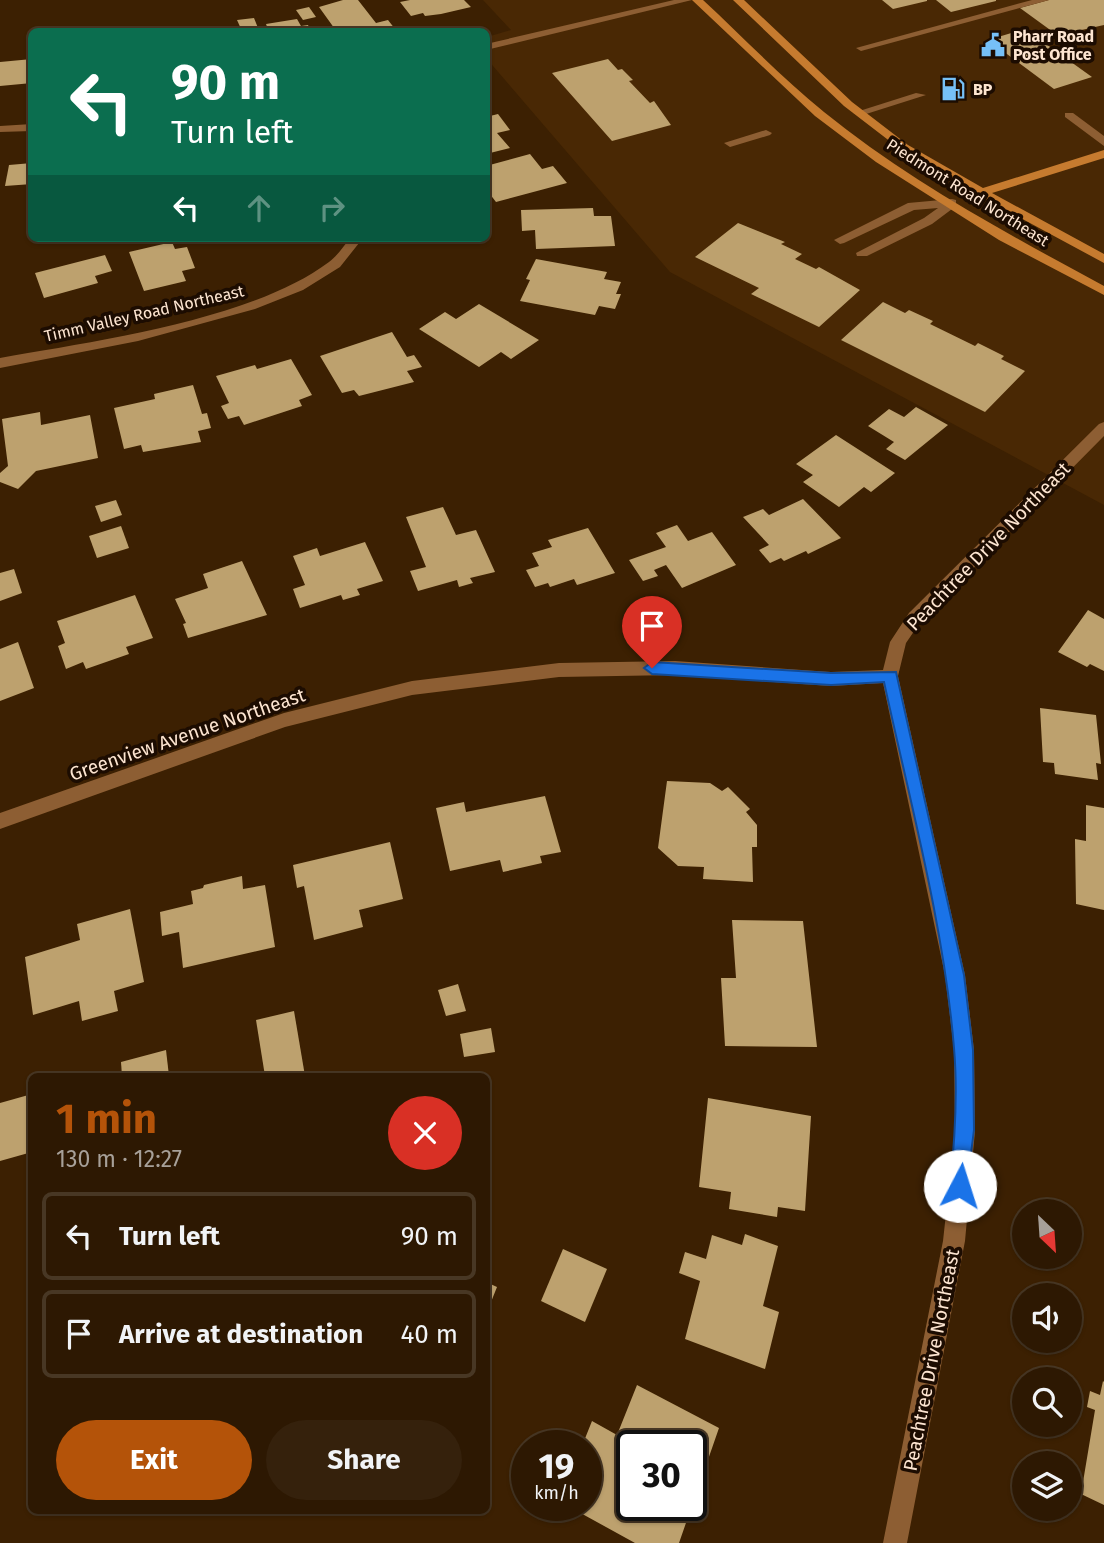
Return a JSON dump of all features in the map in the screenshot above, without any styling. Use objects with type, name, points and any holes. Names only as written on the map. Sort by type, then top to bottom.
[{"type":"main road","name":"Piedmont Road Northeast","points":[[697,0],[819,114],[909,179],[952,203],[1003,237],[1104,291]]},
{"type":"main road","name":"Piedmont Road Northeast","points":[[738,0],[859,113],[936,168],[1104,259]]},
{"type":"main road","points":[[952,203],[981,191],[1104,155]]},
{"type":"street","points":[[490,46],[687,0]]},
{"type":"street","points":[[861,48],[1044,0]]},
{"type":"street","points":[[859,113],[920,95]]},
{"type":"street","points":[[1069,115],[1104,142]]},
{"type":"street","points":[[0,129],[28,127]]},
{"type":"street","points":[[730,143],[766,133]]},
{"type":"street","points":[[839,240],[912,206],[952,203]]},
{"type":"street","points":[[862,253],[928,220],[952,203]]},
{"type":"street","name":"Timm Valley Road Northeast","points":[[0,363],[112,342],[241,310],[290,293],[327,271],[353,242]]},
{"type":"street","name":"Peachtree Drive Northeast","points":[[895,1543],[954,1241],[965,1130],[964,1050],[955,975],[890,676],[898,642],[915,617],[1104,427]]},
{"type":"street","name":"Greenview Avenue Northeast","points":[[0,821],[285,720],[412,688],[559,670],[675,668],[831,679],[890,676]]},
{"type":"shaded area","points":[[483,0],[1104,0],[1104,505],[670,272],[490,62],[490,36],[511,30]]},
{"type":"building","points":[[343,0],[358,0],[376,23],[388,20],[394,28],[334,28],[319,7]]},
{"type":"building","points":[[464,0],[471,7],[441,14],[425,16],[423,13],[411,16],[400,2]]},
{"type":"building","points":[[882,0],[927,0],[927,1],[893,9]]},
{"type":"building","points":[[936,0],[996,0],[996,1],[951,12]]},
{"type":"building","points":[[1049,0],[1104,0],[1104,25],[1077,31],[1053,32],[1020,8]]},
{"type":"building","points":[[309,7],[316,17],[303,20],[296,10]]},
{"type":"building","points":[[254,18],[258,28],[241,28],[237,20]]},
{"type":"building","points":[[297,19],[301,26],[308,25],[309,28],[268,28],[266,24]]},
{"type":"building","points":[[1025,29],[1092,77],[1054,89],[988,40]]},
{"type":"building","points":[[28,59],[28,83],[0,86],[0,62]]},
{"type":"building","points":[[608,59],[633,80],[629,81],[650,103],[654,101],[671,125],[612,141],[552,73]]},
{"type":"building","points":[[498,114],[510,130],[497,133],[510,148],[490,153],[490,116]]},
{"type":"building","points":[[530,154],[542,169],[553,166],[567,183],[496,202],[490,194],[490,165]]},
{"type":"building","points":[[28,163],[28,184],[5,186],[9,165]]},
{"type":"building","points":[[593,208],[594,216],[611,216],[615,246],[536,249],[535,230],[522,231],[521,210]]},
{"type":"building","points":[[738,223],[785,242],[781,244],[802,254],[795,259],[816,269],[819,267],[860,290],[819,327],[751,294],[759,288],[695,257]]},
{"type":"building","points":[[172,242],[175,249],[187,247],[195,268],[182,271],[186,281],[144,291],[129,252]]},
{"type":"building","points":[[105,255],[112,271],[95,276],[98,283],[44,298],[35,273]]},
{"type":"building","points":[[536,259],[607,272],[604,279],[621,282],[616,294],[621,294],[615,309],[599,306],[595,315],[520,301],[530,280],[526,279]]},
{"type":"building","points":[[883,302],[905,313],[909,310],[933,321],[930,324],[975,346],[978,343],[1004,356],[1001,359],[1025,371],[985,412],[841,340]]},
{"type":"building","points":[[479,304],[539,340],[511,359],[501,352],[479,367],[419,329],[445,312],[456,319]]},
{"type":"building","points":[[392,332],[407,357],[414,355],[422,367],[407,371],[414,382],[359,396],[354,390],[342,393],[320,356]]},
{"type":"building","points":[[291,359],[312,395],[299,400],[302,406],[244,425],[239,416],[228,419],[221,406],[229,403],[216,376],[255,365],[257,369]]},
{"type":"building","points":[[193,385],[202,414],[207,413],[211,428],[198,431],[201,442],[143,452],[141,445],[124,449],[114,408],[155,399],[154,394]]},
{"type":"building","points":[[916,407],[948,425],[905,460],[886,449],[894,442],[868,426],[889,409],[904,417]]},
{"type":"building","points":[[40,412],[41,425],[90,415],[98,458],[36,471],[18,489],[0,482],[0,473],[8,466],[2,419]]},
{"type":"building","points":[[836,435],[895,473],[871,492],[864,487],[839,507],[803,482],[813,475],[796,464]]},
{"type":"building","points":[[803,499],[841,538],[808,554],[806,551],[784,561],[781,558],[770,563],[759,550],[769,545],[743,517],[763,509],[769,515]]},
{"type":"building","points":[[116,500],[122,515],[101,522],[95,506]]},
{"type":"building","points":[[443,507],[456,535],[476,530],[495,572],[470,578],[473,583],[459,587],[457,580],[418,591],[410,571],[426,567],[406,517]]},
{"type":"building","points":[[677,525],[688,541],[712,532],[736,565],[682,588],[666,565],[654,570],[658,576],[643,581],[629,560],[666,547],[656,533]]},
{"type":"building","points":[[121,526],[129,548],[97,558],[89,536]]},
{"type":"building","points":[[588,528],[615,573],[577,585],[574,579],[550,587],[548,583],[535,587],[526,570],[539,566],[532,553],[552,547],[548,540]]},
{"type":"building","points":[[365,542],[383,581],[357,589],[360,595],[343,600],[341,595],[300,608],[293,589],[305,585],[293,556],[317,548],[320,556]]},
{"type":"building","points":[[242,561],[267,615],[188,638],[183,624],[186,623],[175,599],[208,588],[203,574]]},
{"type":"building","points":[[14,569],[22,593],[0,601],[0,573]]},
{"type":"building","points":[[135,595],[153,638],[126,647],[129,654],[86,669],[83,662],[66,669],[58,646],[65,643],[57,621]]},
{"type":"building","points":[[1088,610],[1104,619],[1104,671],[1090,664],[1087,667],[1058,652]]},
{"type":"building","points":[[18,642],[34,688],[0,701],[0,649]]},
{"type":"building","points":[[1040,708],[1096,715],[1101,764],[1096,763],[1098,780],[1055,774],[1054,763],[1043,762]]},
{"type":"building","points":[[667,781],[710,783],[722,791],[728,787],[750,809],[746,812],[757,825],[757,847],[752,847],[753,882],[703,879],[704,867],[678,866],[658,848]]},
{"type":"building","points":[[545,796],[561,852],[540,856],[542,863],[503,872],[500,860],[450,871],[436,808],[464,802],[466,812]]},
{"type":"building","points":[[1086,805],[1104,808],[1104,910],[1076,904],[1075,839],[1086,841]]},
{"type":"building","points":[[390,842],[403,899],[359,910],[363,927],[314,940],[304,886],[297,888],[293,865]]},
{"type":"building","points":[[242,876],[243,889],[265,885],[275,947],[183,968],[179,932],[162,936],[160,912],[193,904],[191,891],[203,888],[204,885]]},
{"type":"building","points":[[130,909],[144,982],[114,991],[118,1011],[82,1021],[79,1001],[33,1015],[25,957],[80,940],[77,924]]},
{"type":"building","points":[[732,920],[803,921],[817,1047],[725,1046],[721,978],[736,978]]},
{"type":"building","points":[[458,984],[466,1011],[446,1016],[438,990]]},
{"type":"building","points":[[294,1011],[304,1073],[265,1073],[256,1020]]},
{"type":"building","points":[[491,1028],[495,1052],[464,1057],[460,1034]]},
{"type":"building","points":[[166,1050],[169,1073],[122,1073],[121,1062]]},
{"type":"building","points":[[28,1095],[28,1153],[0,1161],[0,1103]]},
{"type":"building","points":[[708,1098],[811,1116],[805,1211],[778,1207],[777,1217],[729,1209],[731,1192],[699,1187]]},
{"type":"building","points":[[745,1234],[778,1246],[763,1306],[779,1312],[765,1369],[685,1339],[700,1281],[679,1273],[685,1252],[706,1259],[712,1235],[742,1245]]},
{"type":"building","points":[[563,1249],[607,1269],[585,1322],[541,1301]]},
{"type":"building","points":[[490,1284],[497,1287],[490,1304]]},
{"type":"building","points":[[1103,1381],[1104,1505],[1082,1494],[1095,1410],[1087,1407],[1090,1391],[1100,1395]]},
{"type":"building","points":[[637,1385],[719,1428],[707,1462],[707,1430],[619,1430]]},
{"type":"building","points":[[592,1421],[616,1434],[616,1521],[687,1521],[679,1543],[635,1543],[595,1521],[602,1521],[602,1430],[588,1430]]},
{"type":"place","name":"Pharr Road Post Office","points":[[993,45]]},
{"type":"place","name":"BP","points":[[953,89]]},
{"type":"route","points":[[652,668],[831,679],[890,676],[955,975],[964,1050],[965,1130],[960,1186]]}]
